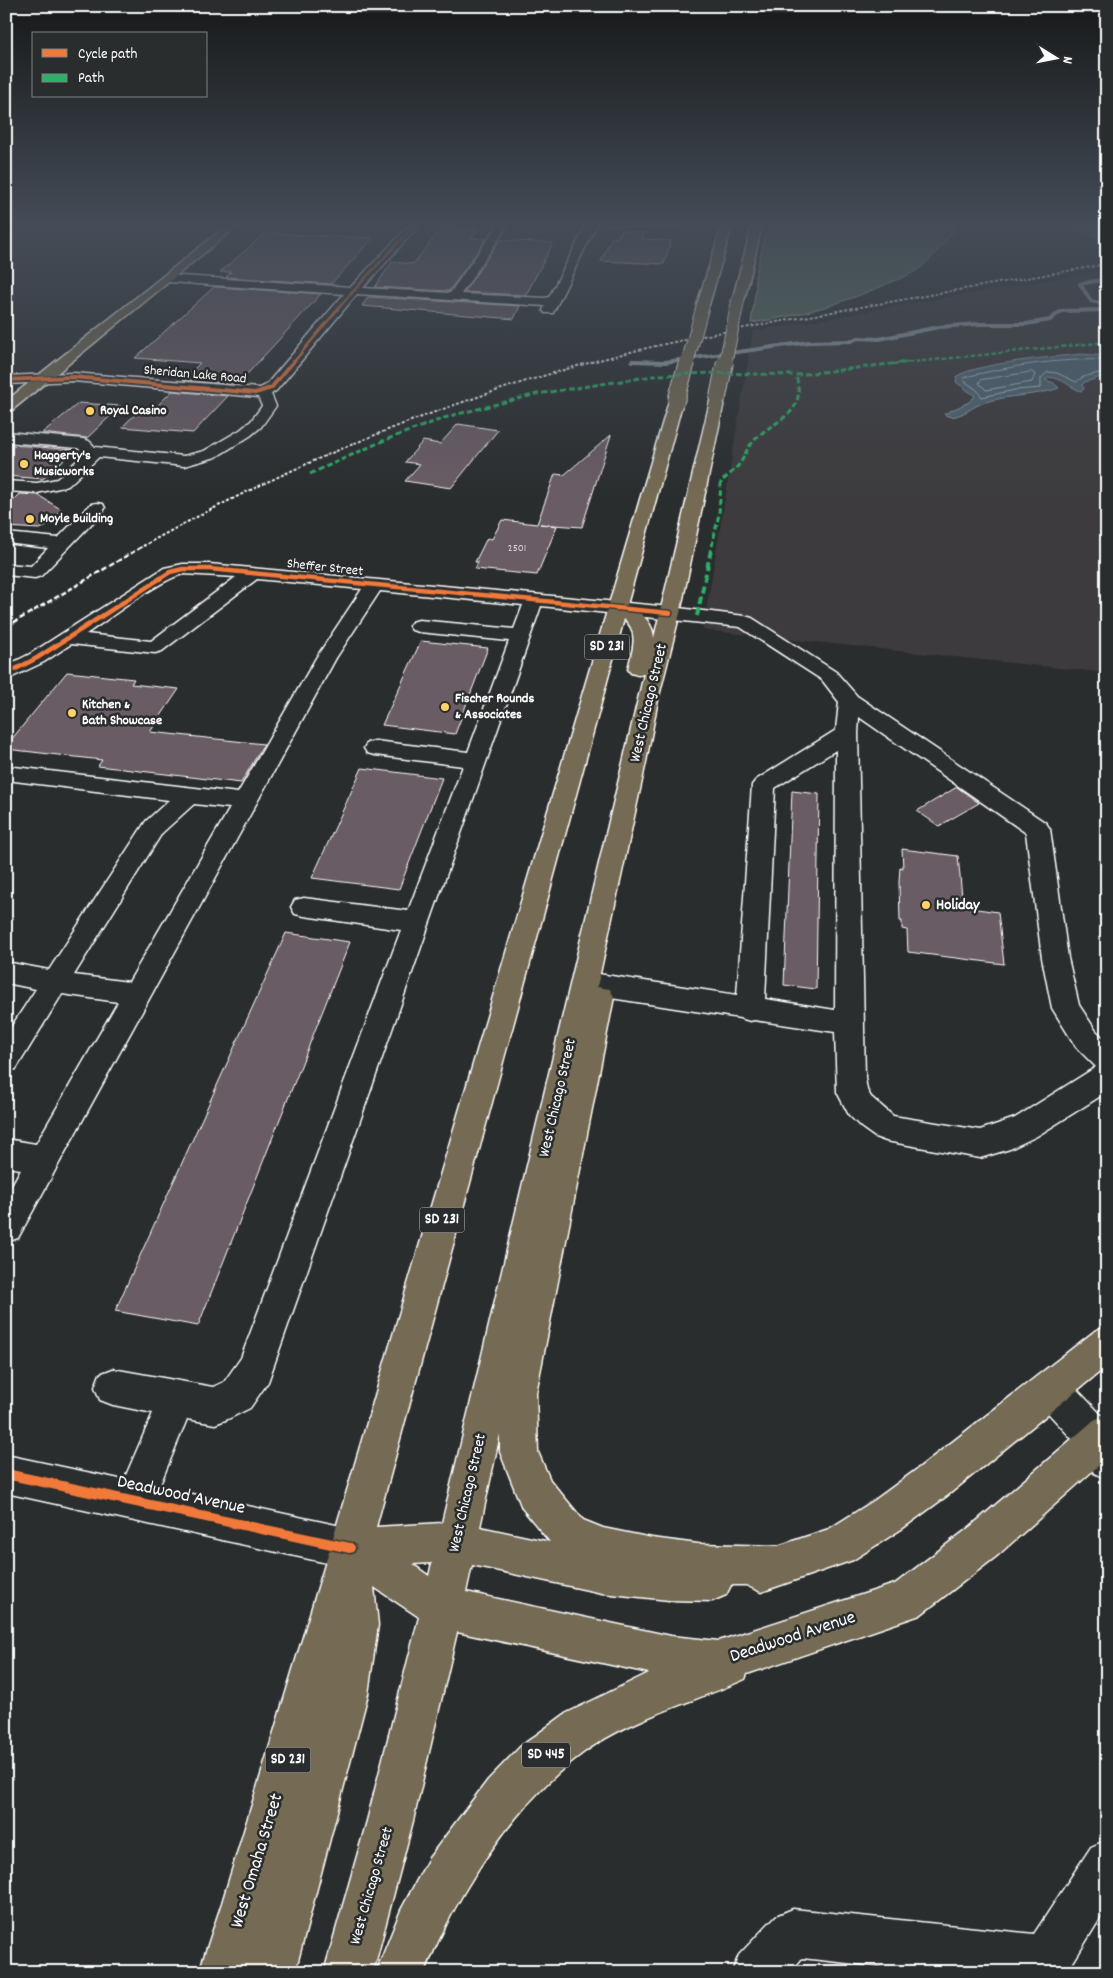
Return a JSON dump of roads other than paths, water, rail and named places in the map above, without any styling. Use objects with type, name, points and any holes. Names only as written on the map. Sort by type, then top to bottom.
[{"type":"main road","points":[[6,408],[123,314]]},
{"type":"main road","name":"SD 231","points":[[350,1548],[700,314]]},
{"type":"main road","name":"West Chicago Street","points":[[348,1972],[380,1864],[594,984],[647,700],[670,613],[735,314]]},
{"type":"main road","points":[[618,608],[631,614],[641,624],[646,636],[631,698],[635,762]]},
{"type":"main road","points":[[647,700],[642,793],[594,984],[518,1393],[519,1452],[536,1494],[569,1534],[603,1548],[652,1558],[698,1564],[778,1566]]},
{"type":"main road","name":"Deadwood Avenue","points":[[350,1548],[457,1542],[602,1573],[669,1580],[721,1581],[778,1566],[839,1546],[889,1514],[1107,1344]]},
{"type":"main road","name":"Deadwood Avenue","points":[[350,1548],[443,1608],[671,1657],[719,1662],[782,1640],[906,1602],[1104,1444]]},
{"type":"main road","points":[[270,1972],[347,1694],[357,1625],[350,1548]]},
{"type":"main road","name":"West Omaha Street","points":[[223,1972],[246,1903],[350,1548]]},
{"type":"main road","name":"SD 445","points":[[400,1972],[418,1927],[446,1875],[504,1796],[536,1763],[580,1729],[653,1693],[702,1677],[782,1640]]},
{"type":"street","points":[[6,437],[83,444],[90,451],[94,452],[184,461],[210,454],[245,433],[256,424],[269,406],[263,392],[271,388],[333,314]]},
{"type":"street","name":"Sheridan Lake Road","points":[[6,380],[73,376],[243,392],[263,392]]},
{"type":"street","points":[[127,397],[142,383]]},
{"type":"street","points":[[192,402],[230,405],[243,392]]},
{"type":"street","points":[[6,486],[37,488],[62,483],[94,452]]},
{"type":"street","points":[[8,578],[35,572],[97,508]]},
{"type":"street","points":[[6,538],[62,544]]},
{"type":"street","name":"Sheffer Street","points":[[6,674],[170,572],[196,568],[670,613],[745,622],[829,676],[850,701],[1038,829],[1055,958],[1066,1008],[1086,1039],[1107,1059]]},
{"type":"street","points":[[66,638],[155,647],[253,573]]},
{"type":"street","points":[[6,1227],[326,658],[374,585]]},
{"type":"street","points":[[112,1387],[215,1406],[237,1394],[254,1369],[534,600]]},
{"type":"street","points":[[419,626],[521,636]]},
{"type":"street","points":[[850,701],[847,733],[850,1078],[852,1092],[860,1106],[886,1128],[980,1144],[999,1139],[1026,1127],[1107,1076]]},
{"type":"street","points":[[750,1010],[764,785],[847,733]]},
{"type":"street","points":[[376,748],[476,760]]},
{"type":"street","points":[[11,779],[189,795],[244,802]]},
{"type":"street","points":[[6,1060],[154,827],[189,795]]},
{"type":"street","points":[[304,907],[417,922]]},
{"type":"street","points":[[6,972],[55,982],[136,994]]},
{"type":"street","points":[[594,984],[750,1010],[850,1023]]},
{"type":"street","points":[[6,1153],[44,1159]]},
{"type":"street","points":[[1051,1389],[1104,1444]]},
{"type":"street","points":[[134,1501],[177,1399]]},
{"type":"street","name":"Deadwood Avenue","points":[[6,1474],[350,1548]]},
{"type":"street","points":[[756,1972],[793,1933],[1046,1960],[1107,1863]]},
{"type":"water","points":[[1081,354],[1107,356],[1107,375],[1085,382],[1082,385],[1084,389],[1081,391],[1049,377],[1045,380],[1054,383],[1059,388],[1041,393],[992,400],[958,415],[948,416],[944,414],[969,402],[975,396],[956,382],[957,376],[967,371],[999,364]]},
{"type":"waterway","points":[[632,361],[665,362],[809,342],[851,341],[858,338],[879,339],[939,327],[979,324],[1026,324],[1050,320],[1057,314]]},
{"type":"railway","points":[[143,546],[198,516],[310,463],[367,438],[484,395],[543,376],[660,345],[819,314]]},
{"type":"railway","points":[[6,627],[145,545]]},
{"type":"place","name":"Royal Casino","points":[[90,411]]},
{"type":"place","name":"Haggerty's Musicworks","points":[[24,464]]},
{"type":"place","name":"Moyle Building","points":[[30,519]]},
{"type":"place","name":"Fischer Rounds & Associates","points":[[445,707]]},
{"type":"place","name":"Kitchen & Bath Showcase","points":[[72,713]]},
{"type":"place","name":"Holiday","points":[[926,905]]}]
